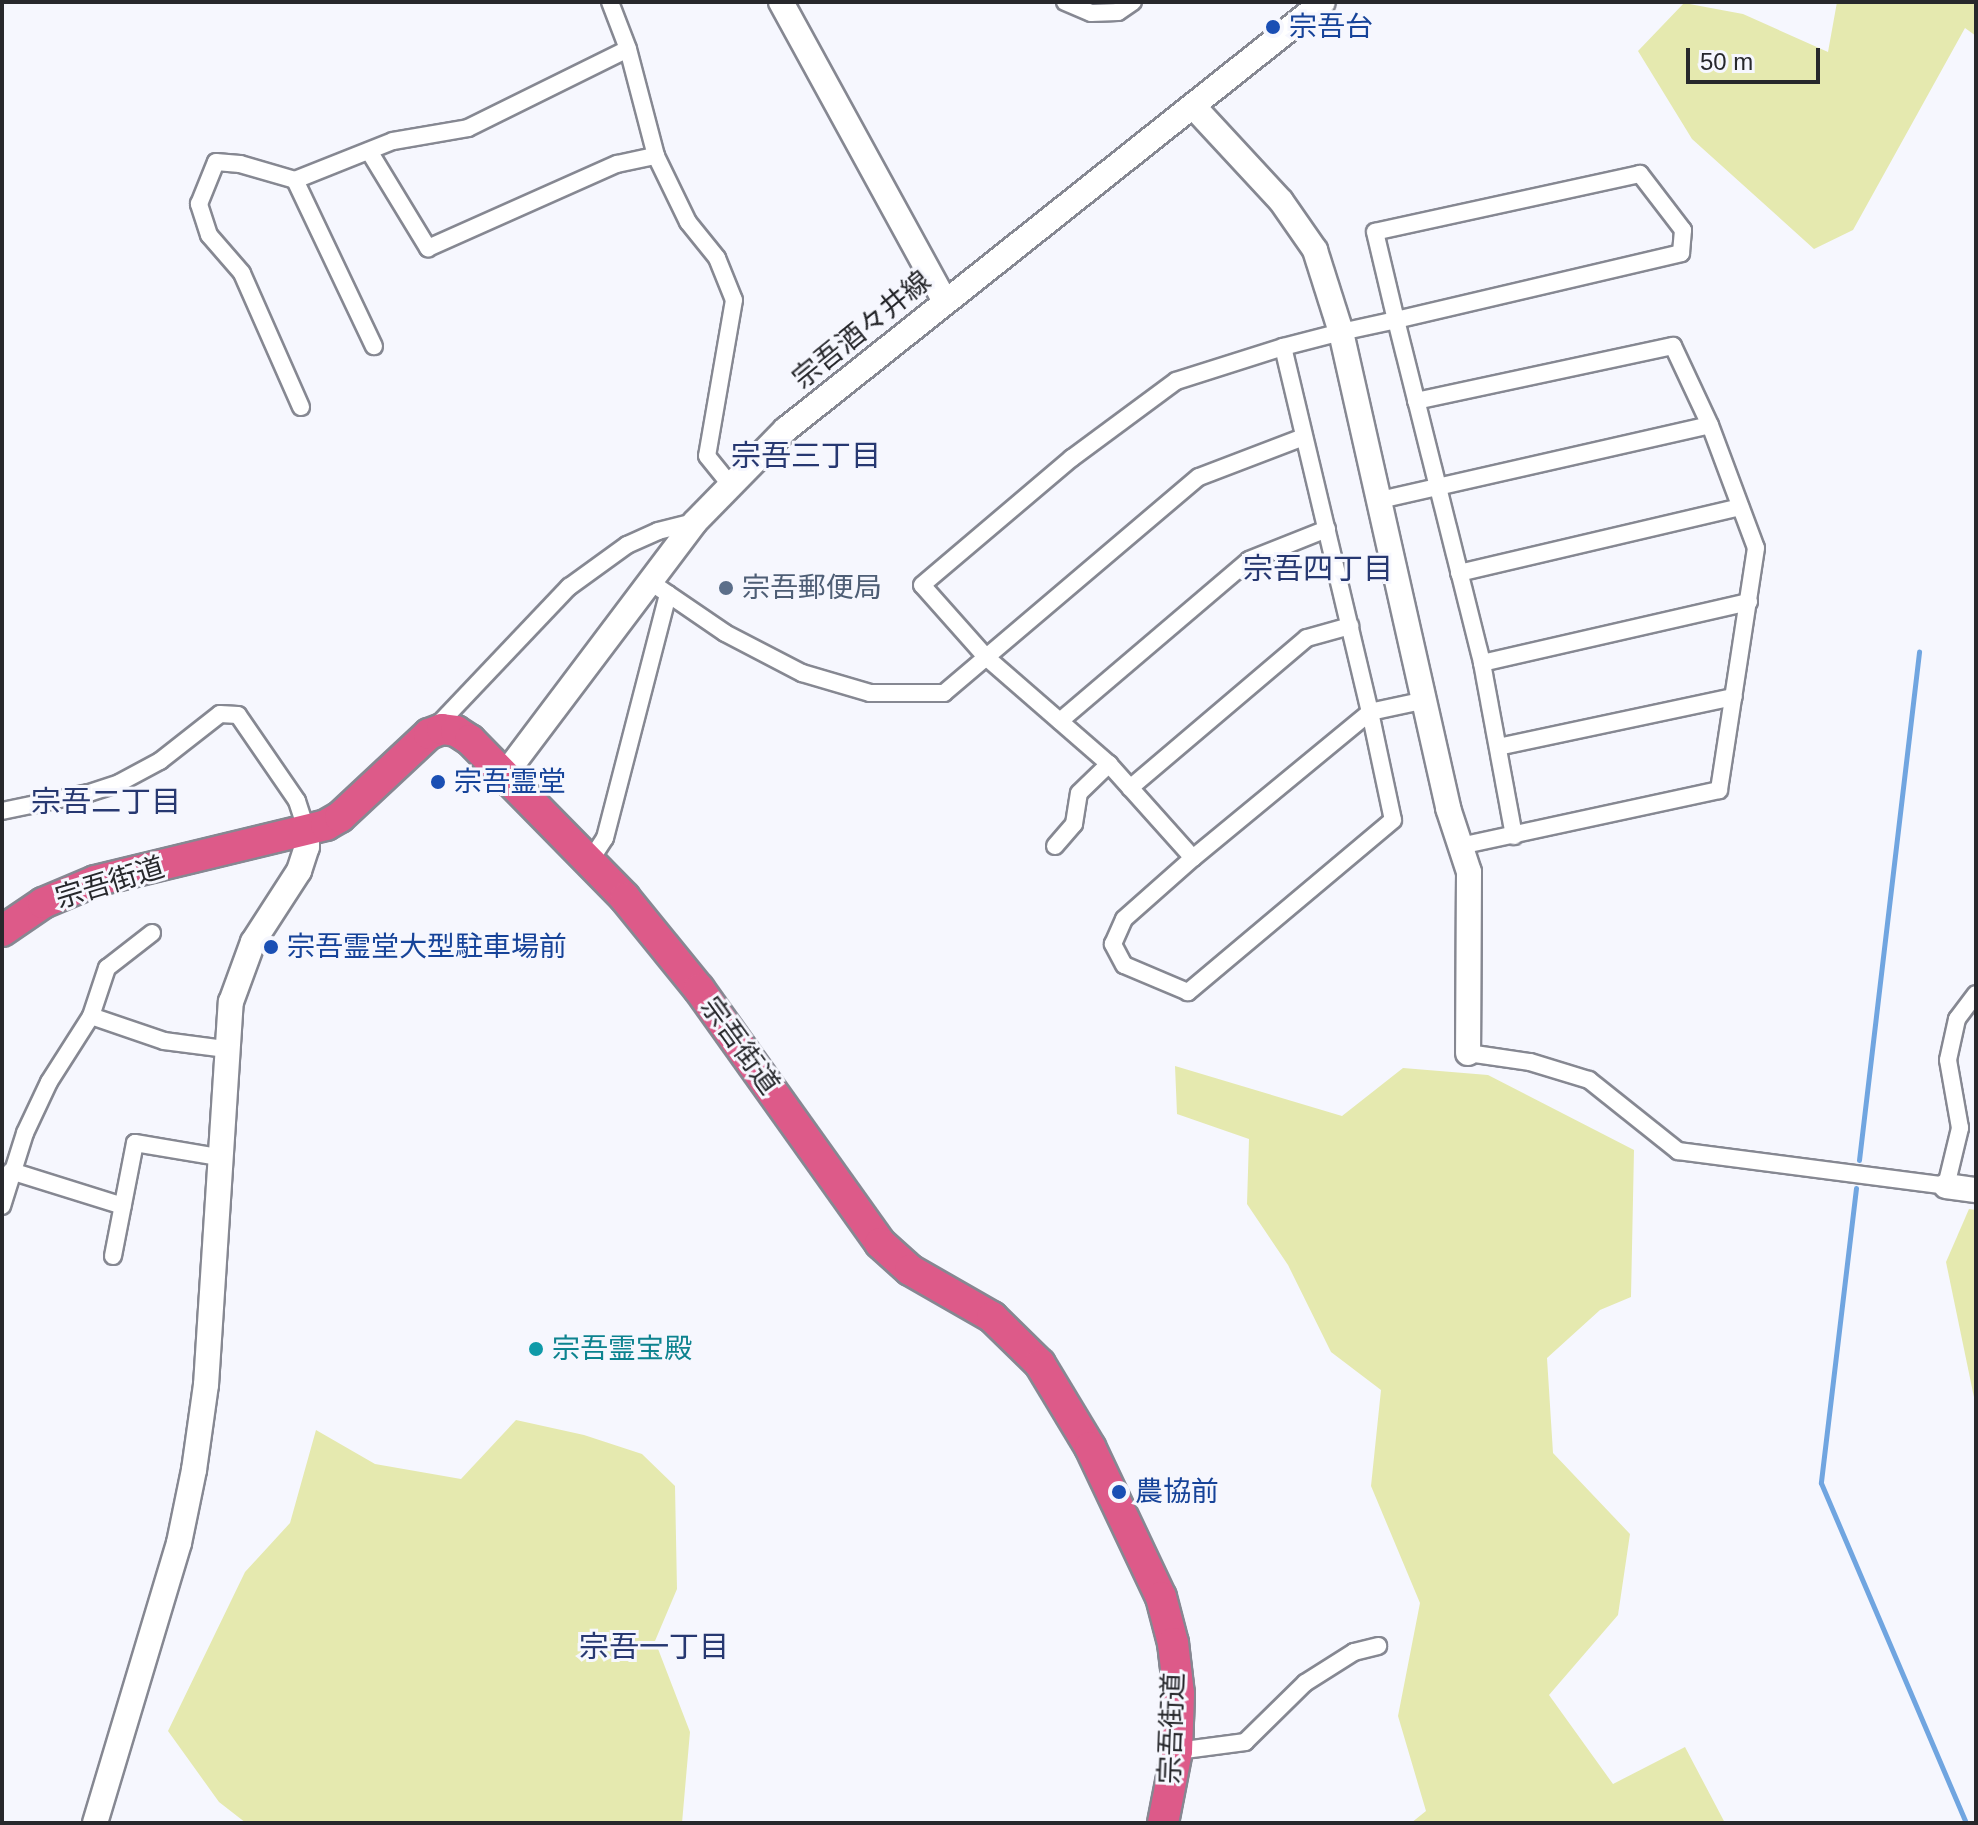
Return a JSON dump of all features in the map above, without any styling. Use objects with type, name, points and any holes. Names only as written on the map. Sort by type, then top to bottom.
[{"type":"highway","name":"宗吾街道","points":[[2,931],[43,903],[95,881],[307,832],[340,817],[429,734],[442,729],[456,731],[506,773],[625,898],[699,989],[880,1243],[910,1270],[992,1317],[1040,1364],[1090,1447],[1161,1597],[1173,1643],[1179,1694],[1177,1751],[1163,1823]]},
{"type":"street","points":[[610,2],[628,49],[656,156],[688,222],[717,258],[734,300],[707,456],[730,484]]},
{"type":"street","points":[[781,2],[945,301]]},
{"type":"street","points":[[1065,2],[1091,13],[1118,12],[1133,2]]},
{"type":"street","name":"宗吾酒々井線","points":[[506,773],[660,588],[695,522],[785,430],[1323,2]]},
{"type":"street","points":[[301,407],[242,273],[209,235],[199,204],[216,162],[240,164],[295,180],[393,141],[468,128],[628,49]]},
{"type":"street","points":[[1193,106],[1281,201],[1315,250],[1341,332],[1448,808],[1469,872],[1468,1053],[1530,1062],[1589,1080],[1678,1151],[1976,1190]]},
{"type":"street","points":[[369,151],[428,248],[617,164],[656,156]]},
{"type":"street","points":[[1193,858],[1109,764],[986,657],[922,585],[1072,458],[1176,381],[1341,332],[1396,320],[1681,253],[1683,230],[1640,174],[1375,232],[1396,320],[1416,401],[1482,663],[1514,836]]},
{"type":"street","points":[[295,180],[374,346]]},
{"type":"street","points":[[1416,401],[1673,346],[1710,425],[1756,548],[1719,790],[1461,846]]},
{"type":"street","points":[[1283,347],[1350,626],[1370,712],[1393,820],[1188,992],[1124,965],[1113,944],[1124,919],[1193,858],[1370,712],[1426,700]]},
{"type":"street","points":[[1380,500],[1710,425]]},
{"type":"street","points":[[590,861],[605,838],[660,588],[725,633],[802,673],[870,693],[944,693],[1199,477],[1304,437]]},
{"type":"street","points":[[1459,573],[1740,507]]},
{"type":"street","points":[[429,734],[569,587],[627,545],[658,531],[695,522]]},
{"type":"street","points":[[1060,721],[1249,560],[1327,529]]},
{"type":"street","points":[[1482,663],[1749,602]]},
{"type":"street","points":[[1130,788],[1307,638],[1350,626]]},
{"type":"street","points":[[1498,747],[1734,697]]},
{"type":"street","points":[[2,811],[89,793],[119,783],[160,761],[220,714],[238,715],[297,801],[307,832],[307,847],[299,871],[253,942],[231,1002],[206,1385],[194,1470],[179,1543],[95,1823]]},
{"type":"street","points":[[1055,846],[1074,824],[1079,793],[1109,764]]},
{"type":"street","points":[[2,1206],[11,1171],[49,1082],[91,1016],[107,968],[152,933]]},
{"type":"street","points":[[1946,1186],[1960,1128],[1948,1060],[1957,1019],[1976,994]]},
{"type":"street","points":[[91,1016],[164,1041],[226,1049]]},
{"type":"street","points":[[113,1256],[135,1143],[219,1157]]},
{"type":"street","points":[[11,1171],[123,1206]]},
{"type":"street","points":[[1177,1751],[1245,1742],[1305,1683],[1354,1652],[1378,1646]]},
{"type":"green space","points":[[1837,2],[1976,2],[1976,36],[1965,28],[1853,230],[1814,249],[1692,139],[1638,51],[1684,3],[1743,14],[1828,52]]},
{"type":"green space","points":[[1175,1066],[1342,1116],[1403,1068],[1488,1075],[1634,1150],[1631,1297],[1600,1310],[1547,1358],[1553,1453],[1630,1534],[1618,1615],[1549,1695],[1613,1784],[1685,1747],[1725,1823],[1411,1823],[1426,1811],[1398,1716],[1420,1603],[1371,1486],[1381,1390],[1331,1352],[1288,1265],[1247,1204],[1249,1139],[1177,1114]]},
{"type":"green space","points":[[1969,1209],[1976,1210],[1976,1407],[1946,1262]]},
{"type":"green space","points":[[516,1420],[584,1435],[642,1454],[675,1486],[677,1589],[655,1641],[690,1732],[682,1823],[246,1823],[219,1802],[168,1731],[245,1572],[290,1523],[316,1430],[375,1464],[461,1479]]},
{"type":"waterway","points":[[1859,1160],[1919,652]]},
{"type":"waterway","points":[[1856,1188],[1821,1483],[1966,1823]]},
{"type":"place","name":"宗吾台","points":[[1273,27]]},
{"type":"place","name":"宗吾郵便局","points":[[726,588]]},
{"type":"place","name":"宗吾霊堂","points":[[438,782]]},
{"type":"place","name":"宗吾霊堂大型駐車場前","points":[[271,947]]},
{"type":"place","name":"宗吾霊宝殿","points":[[536,1349]]},
{"type":"place","name":"農協前","points":[[1119,1492]]},
{"type":"district","name":"宗吾三丁目","points":[[806,456]]},
{"type":"district","name":"宗吾四丁目","points":[[1318,569]]},
{"type":"district","name":"宗吾二丁目","points":[[106,802]]},
{"type":"district","name":"宗吾一丁目","points":[[654,1647]]}]
